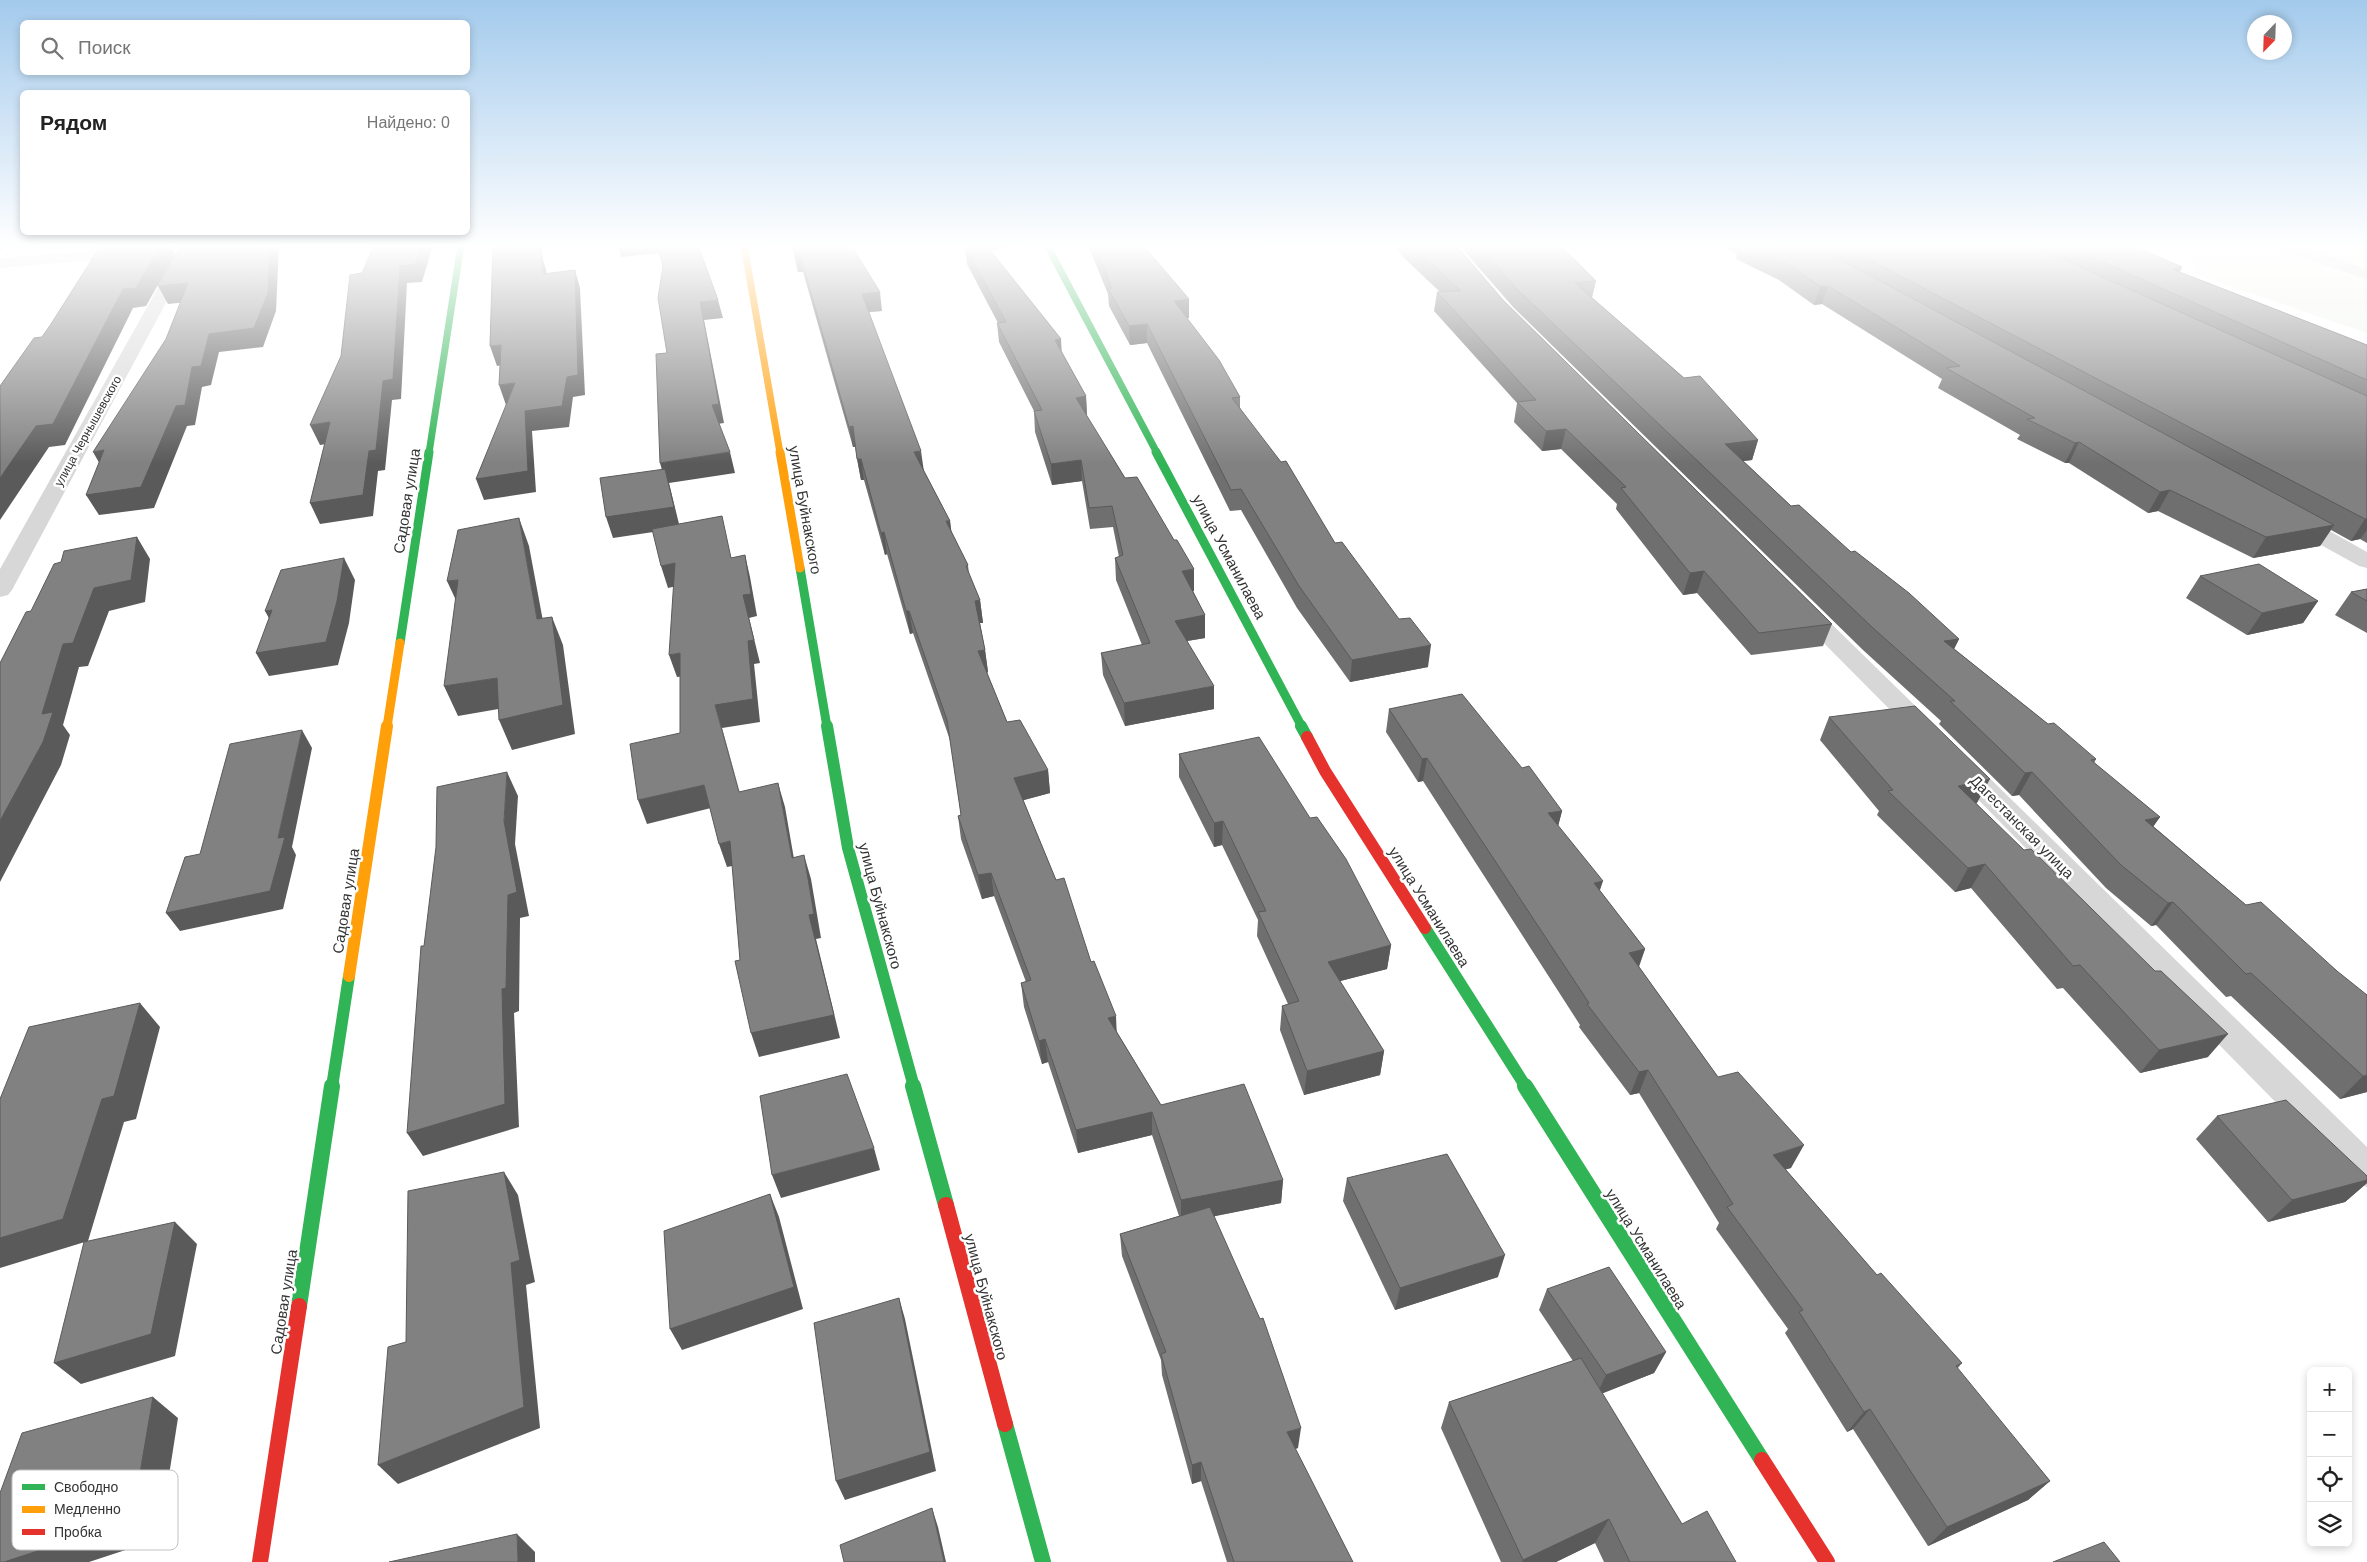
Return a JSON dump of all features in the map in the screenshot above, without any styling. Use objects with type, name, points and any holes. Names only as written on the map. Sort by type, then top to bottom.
[{"type":"street","name":"улица Чернышевского","points":[[0,590],[154,318]]},
{"type":"street","name":"Садовая улица","points":[[260,1562],[450,318]]},
{"type":"street","name":"улица Буйнакского","points":[[757,318],[848,848],[1043,1562]]},
{"type":"street","name":"улица Усманилаева","points":[[1085,318],[1325,772],[1827,1562]]},
{"type":"street","points":[[2280,514],[2367,560]]},
{"type":"street","name":"Дагестанская улица","points":[[1782,588],[2367,1171]]},
{"type":"shaded area","points":[[2323,318],[2367,318],[2367,333]]},
{"type":"building","points":[[55,318],[108,318],[53,424],[36,426],[0,478],[0,386],[34,338],[42,337]]},
{"type":"building","points":[[174,318],[258,318],[254,328],[209,334],[201,366],[192,367],[185,405],[176,406],[141,487],[86,495],[104,450],[93,452],[166,339]]},
{"type":"building","points":[[345,318],[397,318],[393,379],[383,381],[376,450],[369,451],[363,495],[310,503],[330,422],[310,425],[341,356]]},
{"type":"building","points":[[491,318],[576,318],[578,375],[567,377],[562,406],[525,411],[528,471],[476,479],[515,383],[499,385],[501,345],[490,346]]},
{"type":"building","points":[[661,318],[703,318],[719,404],[712,405],[730,452],[660,463],[656,354],[667,353]]},
{"type":"building","points":[[818,318],[871,318],[921,451],[914,452],[950,521],[946,521],[968,565],[966,566],[980,600],[975,601],[985,650],[978,651],[1007,722],[1020,720],[1048,770],[1014,778],[1056,880],[1064,878],[1091,962],[1094,961],[1116,1016],[1108,1018],[1161,1105],[1244,1084],[1283,1180],[1181,1200],[1152,1112],[1076,1130],[1045,1039],[1039,1041],[1021,983],[1031,980],[991,873],[978,875],[958,816],[961,815],[947,720],[909,611],[906,611],[884,532],[881,533],[861,459],[857,459],[853,426],[849,427]]},
{"type":"building","points":[[1004,318],[1044,318],[1061,339],[1055,340],[1086,396],[1076,398],[1125,478],[1137,477],[1174,540],[1177,540],[1194,569],[1182,571],[1205,615],[1175,621],[1214,686],[1124,703],[1101,653],[1150,643],[1115,558],[1123,555],[1112,506],[1089,508],[1081,460],[1051,464],[1034,411],[1042,410],[997,323],[1006,322]]},
{"type":"building","points":[[1125,318],[1187,318],[1219,360],[1240,397],[1232,398],[1281,462],[1286,461],[1335,543],[1342,542],[1399,619],[1410,618],[1431,645],[1352,660],[1299,586],[1241,489],[1231,490],[1147,324],[1129,326]]},
{"type":"building","points":[[1461,318],[1521,318],[1832,624],[1759,633],[1704,571],[1690,573],[1621,488],[1626,487],[1566,429],[1546,431],[1517,402],[1536,400]]},
{"type":"building","points":[[1547,318],[1615,318],[1684,378],[1700,376],[1758,440],[1725,444],[1791,506],[1799,505],[1851,552],[1855,551],[1909,593],[1959,639],[1944,641],[2048,724],[2054,723],[2096,759],[2091,760],[2160,817],[2145,820],[2246,905],[2261,902],[2337,971],[2367,995],[2367,1075],[2363,1076],[2251,973],[2246,974],[2173,902],[2168,903],[2121,865],[2032,772],[2025,773],[1950,701],[1955,701],[1873,628]]},
{"type":"building","points":[[1881,318],[1949,318],[2334,525],[2266,537],[2170,490],[2160,492],[2079,442],[2075,443],[2027,419],[2035,418],[1946,368],[1960,366]]},
{"type":"building","points":[[1980,318],[2193,318],[2367,396],[2367,519]]},
{"type":"building","points":[[2228,318],[2297,318],[2367,345],[2367,380]]},
{"type":"building","points":[[665,469],[674,507],[606,517],[600,478]]},
{"type":"building","points":[[722,516],[731,558],[745,555],[751,594],[743,595],[754,640],[748,641],[753,699],[715,705],[739,792],[778,783],[792,858],[804,855],[814,914],[809,915],[834,1015],[751,1033],[735,961],[740,960],[730,841],[719,844],[704,785],[638,800],[630,744],[680,733],[680,653],[669,655],[675,563],[661,566],[652,529]]},
{"type":"building","points":[[519,518],[537,619],[552,617],[563,705],[499,720],[497,678],[444,686],[458,580],[447,581],[458,530]]},
{"type":"building","points":[[137,537],[131,580],[94,588],[73,643],[63,644],[42,714],[53,712],[43,742],[0,821],[0,663],[26,612],[31,611],[54,564],[61,562],[64,551]]},
{"type":"building","points":[[344,558],[337,601],[326,642],[256,653],[272,610],[265,611],[281,570]]},
{"type":"building","points":[[2259,564],[2318,601],[2262,613],[2200,576]]},
{"type":"building","points":[[2367,589],[2367,601],[2351,592]]},
{"type":"building","points":[[1462,694],[1522,768],[1529,766],[1562,811],[1548,813],[1603,881],[1594,883],[1645,949],[1629,953],[1718,1077],[1738,1072],[1804,1145],[1773,1155],[1877,1275],[1881,1273],[1962,1363],[1956,1366],[2050,1481],[1947,1527],[1870,1409],[1864,1412],[1799,1312],[1803,1310],[1727,1207],[1733,1204],[1648,1070],[1639,1072],[1587,1004],[1589,1003],[1427,758],[1422,759],[1389,709]]},
{"type":"building","points":[[1915,706],[1990,779],[1958,786],[2024,850],[2031,849],[2155,971],[2161,971],[2228,1034],[2159,1050],[2080,965],[2073,966],[1985,864],[1968,868],[1888,791],[1893,790],[1829,717]]},
{"type":"building","points":[[302,730],[278,838],[285,837],[270,891],[166,913],[185,857],[200,854],[230,744]]},
{"type":"building","points":[[1259,737],[1310,818],[1317,817],[1346,859],[1391,945],[1328,962],[1384,1051],[1307,1071],[1282,1006],[1299,1001],[1258,912],[1266,911],[1223,821],[1214,823],[1179,754]]},
{"type":"building","points":[[507,772],[504,821],[517,892],[508,895],[506,988],[502,989],[505,1104],[407,1133],[421,946],[424,946],[436,847],[437,787]]},
{"type":"building","points":[[140,1003],[114,1096],[102,1099],[63,1219],[0,1238],[0,1099],[29,1027]]},
{"type":"building","points":[[847,1074],[874,1148],[772,1175],[760,1096]]},
{"type":"building","points":[[2286,1100],[2367,1176],[2367,1180],[2292,1200],[2217,1116]]},
{"type":"building","points":[[1447,1154],[1505,1255],[1400,1288],[1347,1178]]},
{"type":"building","points":[[504,1172],[520,1260],[511,1263],[524,1407],[378,1465],[388,1347],[406,1342],[408,1191]]},
{"type":"building","points":[[770,1194],[794,1287],[670,1329],[664,1231]]},
{"type":"building","points":[[1210,1207],[1260,1319],[1263,1318],[1301,1428],[1287,1432],[1353,1562],[1234,1562],[1201,1462],[1192,1465],[1161,1354],[1166,1352],[1120,1234]]},
{"type":"building","points":[[175,1222],[151,1334],[54,1363],[84,1242]]},
{"type":"building","points":[[1609,1267],[1666,1352],[1606,1375],[1547,1289]]},
{"type":"building","points":[[899,1298],[930,1452],[836,1481],[814,1323]]},
{"type":"building","points":[[1581,1358],[1682,1524],[1707,1511],[1736,1562],[1630,1562],[1609,1519],[1523,1560],[1449,1402]]},
{"type":"building","points":[[153,1397],[141,1470],[12,1470],[12,1550],[41,1550],[0,1562],[0,1493],[22,1433]]},
{"type":"building","points":[[932,1508],[944,1562],[844,1562],[840,1545]]},
{"type":"building","points":[[517,1534],[518,1562],[389,1562]]},
{"type":"building","points":[[2104,1542],[2120,1562],[2053,1562]]},
{"type":"traffic: fast","points":[[400,643],[450,318]]},
{"type":"traffic: fast","points":[[1086,318],[1307,737]]},
{"type":"traffic: fast","points":[[800,568],[848,848],[946,1205]]},
{"type":"traffic: fast","points":[[1425,928],[1762,1460]]},
{"type":"traffic: fast","points":[[299,1306],[349,976]]},
{"type":"traffic: fast","points":[[1005,1424],[1043,1562]]},
{"type":"traffic: slow","points":[[757,318],[800,568]]},
{"type":"traffic: slow","points":[[349,976],[400,643]]},
{"type":"traffic: jam","points":[[1307,737],[1325,771],[1425,928]]},
{"type":"traffic: jam","points":[[946,1205],[1005,1424]]},
{"type":"traffic: jam","points":[[260,1562],[299,1306]]},
{"type":"traffic: jam","points":[[1762,1460],[1827,1562]]}]
